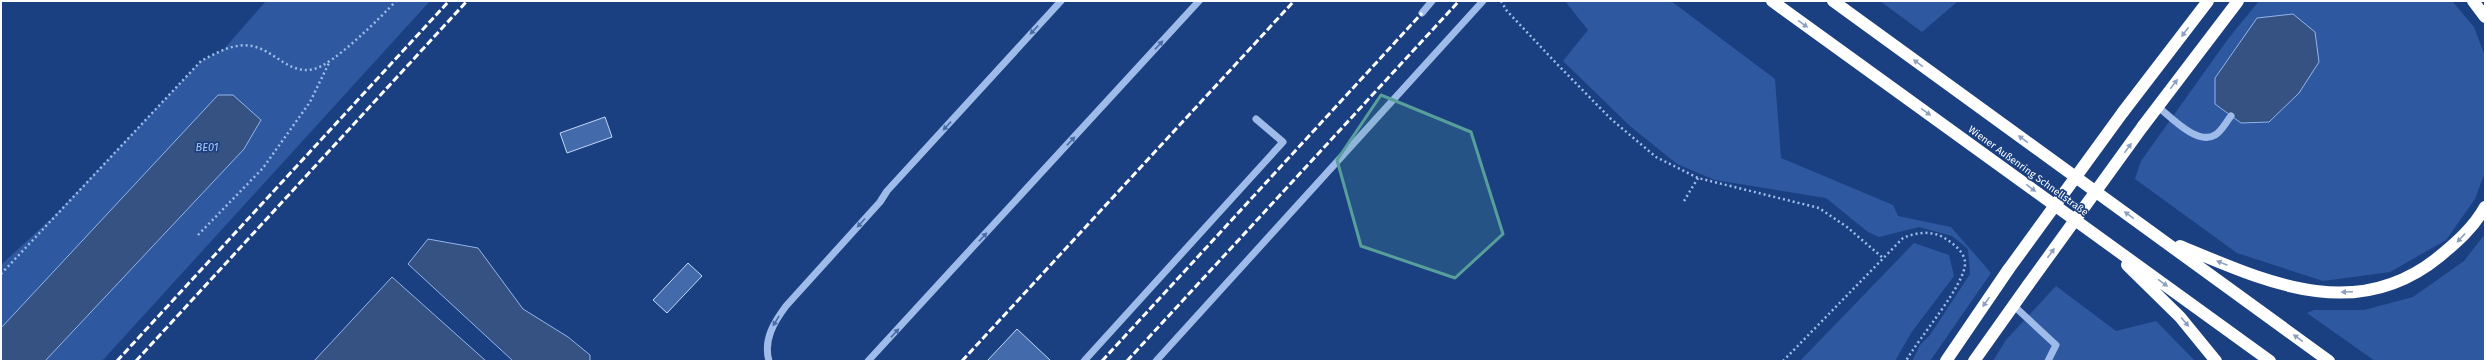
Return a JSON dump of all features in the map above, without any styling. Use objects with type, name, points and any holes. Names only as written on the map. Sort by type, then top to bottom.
[{"type":"highway","name":"Wiener Außenring Schnellstraße","points":[[1772,1],[2270,361]]},
{"type":"highway","points":[[1833,1],[2329,361]]},
{"type":"highway","points":[[1946,361],[2008,270],[2123,112],[2208,1]]},
{"type":"highway","points":[[1974,361],[2157,106],[2238,1]]},
{"type":"highway","points":[[2473,1],[2485,17]]},
{"type":"highway","points":[[2160,238],[2238,270],[2284,285],[2321,293],[2351,292],[2387,286],[2429,265],[2457,242],[2479,218],[2485,207]]},
{"type":"highway","points":[[2098,236],[2180,317],[2216,361]]},
{"type":"lane","points":[[769,361],[768,341],[773,323],[786,306],[880,202],[887,190],[1061,1]]},
{"type":"lane","points":[[868,361],[1199,1]]},
{"type":"lane","points":[[1422,12],[1432,1]]},
{"type":"lane","points":[[1156,361],[1483,1]]},
{"type":"lane","points":[[2157,106],[2189,132],[2203,138],[2215,135],[2231,116]]},
{"type":"lane","points":[[1084,361],[1283,142],[1256,118]]},
{"type":"lane","points":[[2014,305],[2056,345],[2048,361]]},
{"type":"path","points":[[1,274],[201,61],[224,49],[240,46],[256,47],[289,66],[314,70],[330,62],[396,1]]},
{"type":"path","points":[[1501,1],[1507,11],[1611,119],[1656,157],[1698,178],[1819,208],[1847,227],[1882,258]]},
{"type":"path","points":[[198,235],[263,168],[310,102],[330,62]]},
{"type":"path","points":[[1684,200],[1698,178]]},
{"type":"path","points":[[1783,361],[1903,238],[1913,233],[1925,233],[1939,236],[1954,244],[1965,262],[1964,272],[1952,294],[1906,361]]},
{"type":"highlighted area","points":[[1381,95],[1471,132],[1503,234],[1455,278],[1361,246],[1337,160]]},
{"type":"shaded area","points":[[266,1],[430,1],[102,361],[1,361],[1,265],[56,214],[201,61],[224,49]]},
{"type":"shaded area","points":[[1565,1],[1671,1],[1775,79],[1781,158],[1893,205],[1898,216],[1951,227],[1991,273],[1930,361],[1912,361],[1920,345],[1930,335],[1970,274],[1968,249],[1952,236],[1919,227],[1879,237],[1868,232],[1826,198],[1715,180],[1677,164],[1630,126],[1563,61],[1588,30]]},
{"type":"shaded area","points":[[1880,1],[1958,1],[1922,32]]},
{"type":"shaded area","points":[[2259,1],[2452,1],[2474,27],[2485,56],[2485,172],[2475,199],[2446,240],[2390,272],[2323,281],[2237,253],[2135,179],[2141,161],[2228,39]]},
{"type":"shaded area","points":[[2485,234],[2485,361],[2375,361],[2307,313],[2314,310],[2364,310],[2413,297],[2464,261]]},
{"type":"shaded area","points":[[1914,243],[1949,255],[1954,276],[1911,333],[1895,361],[1800,361]]},
{"type":"shaded area","points":[[2056,286],[2116,331],[2156,321],[2195,361],[1993,361],[2006,340]]},
{"type":"water","points":[[2293,14],[2315,32],[2319,62],[2299,93],[2269,122],[2241,123],[2215,104],[2215,78],[2257,18]]},
{"type":"water","name":"BE01","points":[[218,95],[233,95],[261,120],[244,149],[45,361],[1,361],[1,328]]},
{"type":"water","points":[[428,239],[478,248],[523,309],[568,337],[590,355],[590,361],[513,361],[408,264]]},
{"type":"water","points":[[392,277],[486,361],[314,361]]},
{"type":"building","points":[[605,117],[612,137],[567,153],[560,133]]},
{"type":"building","points":[[688,263],[702,276],[667,313],[653,300]]},
{"type":"building","points":[[1017,329],[1051,361],[987,361]]},
{"type":"railway","points":[[117,361],[449,1]]},
{"type":"railway","points":[[136,361],[467,1]]},
{"type":"railway","points":[[962,361],[1294,1]]},
{"type":"railway","points":[[1127,361],[1459,1]]},
{"type":"railway","points":[[1102,361],[1422,13]]}]
